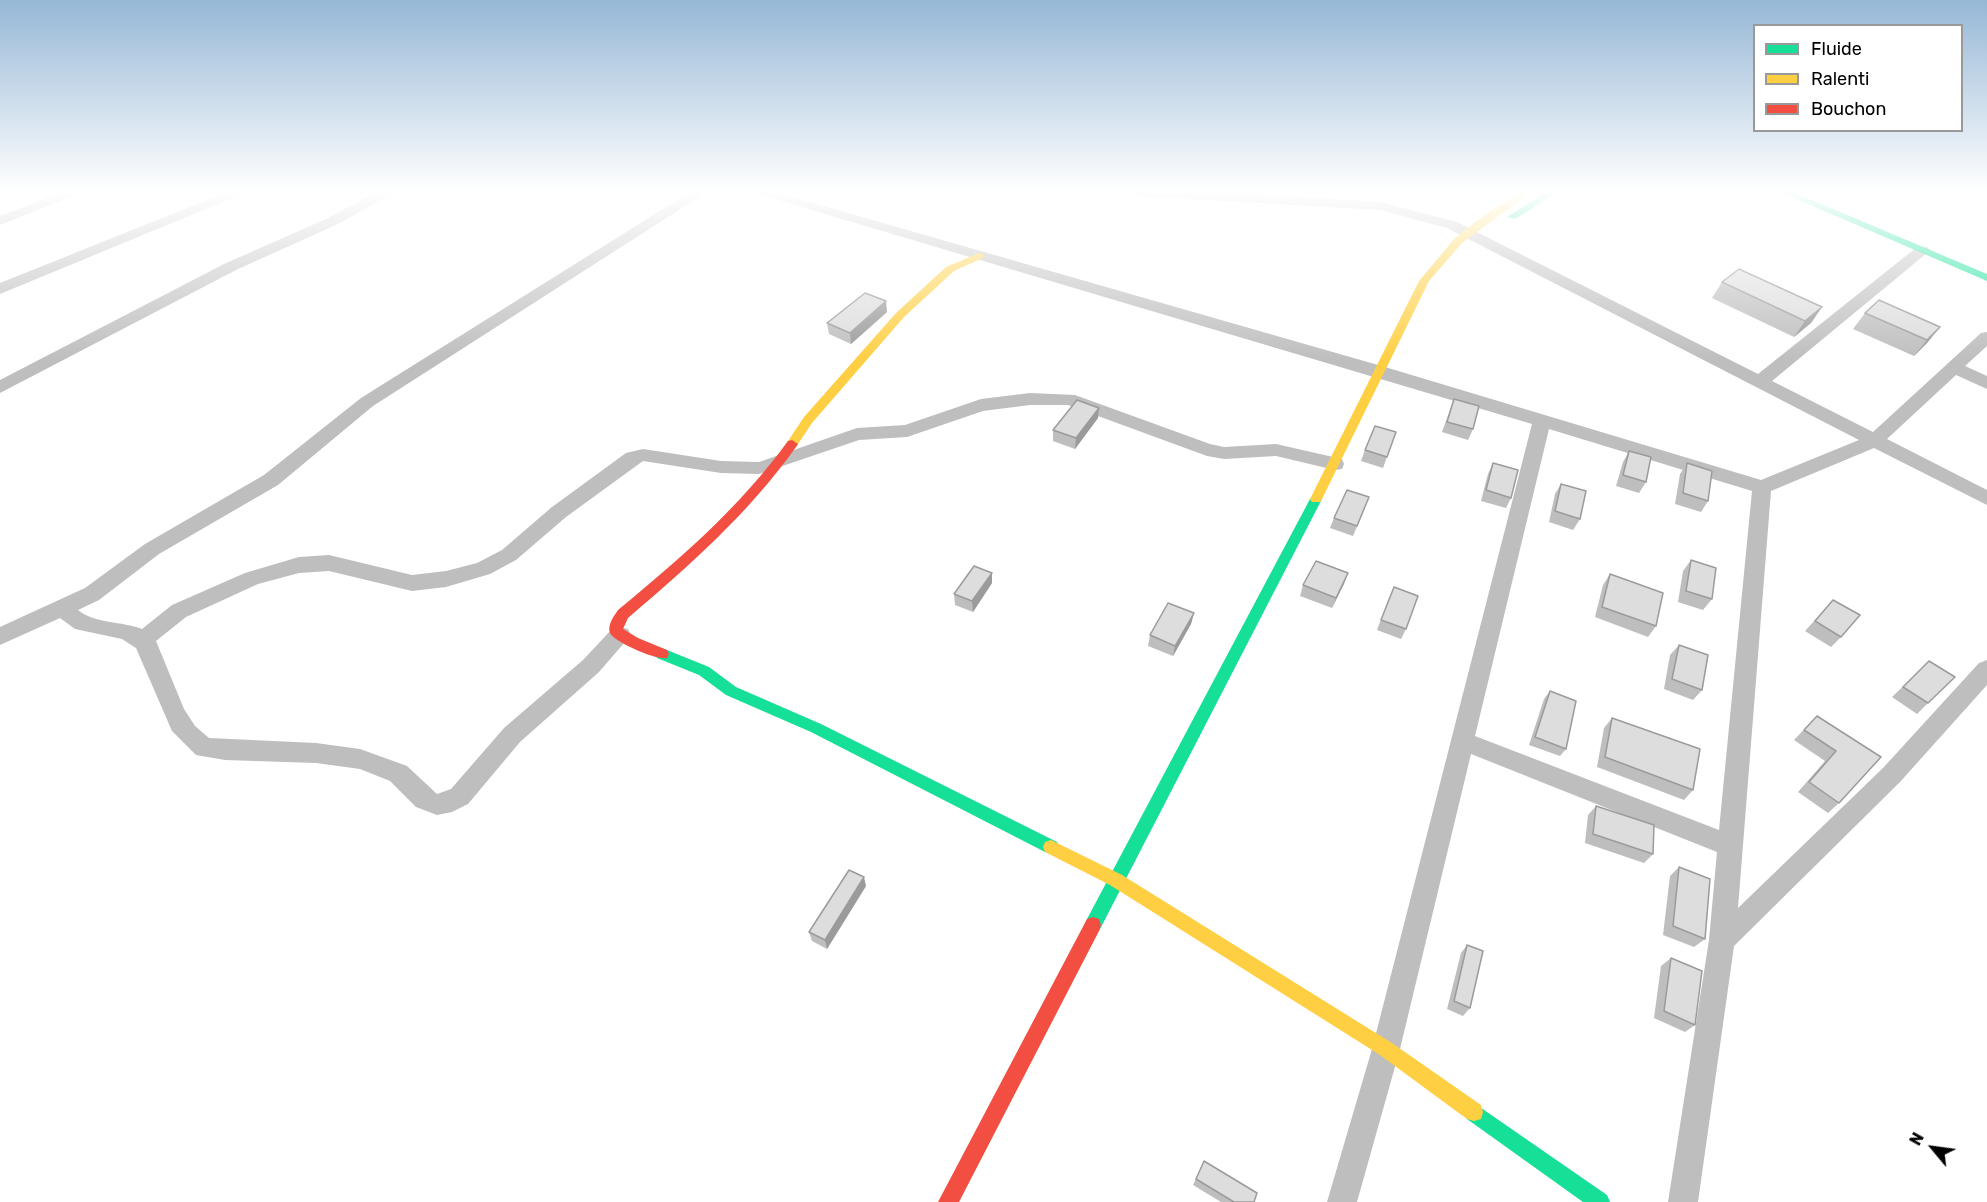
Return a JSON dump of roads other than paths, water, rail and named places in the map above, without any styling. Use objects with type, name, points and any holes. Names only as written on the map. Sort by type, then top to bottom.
[{"type":"main road","points":[[948,1202],[1335,464],[1424,281],[1443,254],[1452,248]]},
{"type":"main road","points":[[1917,248],[1987,278]]},
{"type":"main road","points":[[979,256],[950,269],[900,315],[808,420],[767,482],[695,554],[623,614],[616,623],[616,631],[620,635],[704,671],[731,691],[816,728],[1116,880],[1386,1049],[1600,1202]]},
{"type":"street","points":[[0,289],[101,248]]},
{"type":"street","points":[[1,387],[230,267],[272,248]]},
{"type":"street","points":[[0,637],[92,594],[152,549],[271,480],[367,402],[611,248]]},
{"type":"street","points":[[952,248],[1379,370],[1762,487],[1874,441],[1987,337]]},
{"type":"street","points":[[1497,248],[1987,498]]},
{"type":"street","points":[[1759,382],[1922,250]]},
{"type":"street","points":[[1955,368],[1987,383]]},
{"type":"street","points":[[143,640],[179,611],[252,578],[299,565],[329,563],[380,578],[412,582],[446,579],[483,569],[509,555],[559,512],[633,457],[643,455],[721,468],[759,468],[857,434],[907,431],[981,405],[1042,399],[1069,399],[1215,452],[1276,450],[1335,464]]},
{"type":"street","points":[[1342,1202],[1386,1049],[1542,420]]},
{"type":"street","points":[[1683,1202],[1722,940],[1762,487]]},
{"type":"street","points":[[63,608],[84,626],[131,633],[143,640],[153,655],[182,727],[191,741],[204,748],[312,754],[380,765],[399,774],[422,798],[436,805],[454,801],[464,792],[480,769],[521,724],[574,684],[620,635]]},
{"type":"street","points":[[1722,940],[1835,834],[1942,723],[1987,669]]},
{"type":"street","points":[[1463,741],[1730,845]]}]
